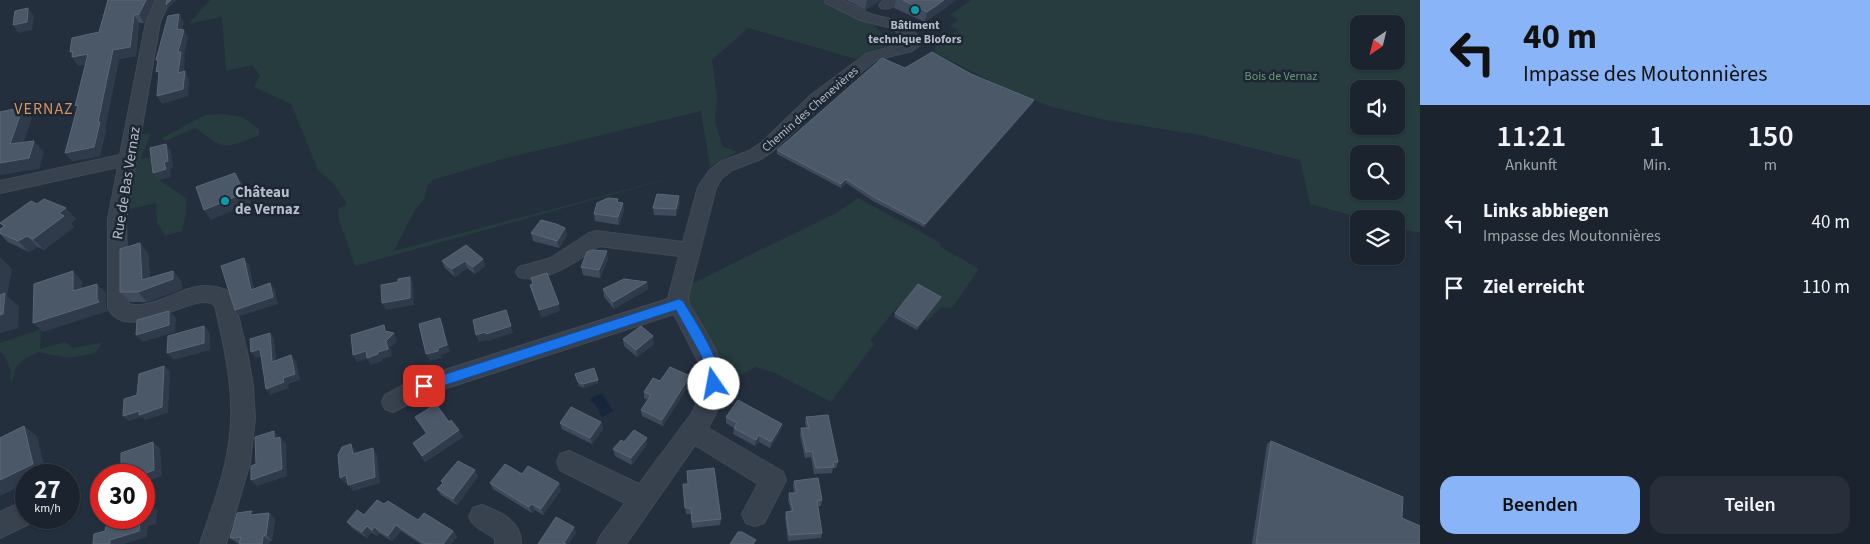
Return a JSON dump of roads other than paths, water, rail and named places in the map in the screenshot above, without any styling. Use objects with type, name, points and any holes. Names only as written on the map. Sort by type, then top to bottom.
[{"type":"street","name":"Rue de Bas Vernaz","points":[[163,0],[153,22],[116,228],[118,308],[124,312],[137,313],[199,294],[211,293],[223,299],[238,360],[243,422],[242,436],[213,544]]},
{"type":"street","name":"Chemin des Chenevières","points":[[690,250],[707,187],[715,174],[726,166],[755,155],[767,147],[817,99],[867,59],[878,54],[907,48],[912,45],[911,36],[901,27],[864,17],[831,0]]},
{"type":"street","points":[[0,187],[127,163]]},
{"type":"street","points":[[0,196],[127,163]]},
{"type":"street","points":[[526,272],[557,264],[596,238],[690,250],[678,292],[679,304],[707,355],[714,378],[712,396],[692,431],[610,544]]},
{"type":"street","points":[[393,402],[418,388],[679,304]]},
{"type":"street","points":[[692,431],[774,480],[755,514]]},
{"type":"street","points":[[569,462],[643,499]]},
{"type":"street","points":[[482,517],[506,531],[508,544]]},
{"type":"street","points":[[0,526],[15,518]]},
{"type":"water","points":[[602,393],[613,411],[602,417],[595,404],[590,401],[591,398]]},
{"type":"place","name":"Bâtiment technique Biofors","points":[[915,10]]},
{"type":"place","name":"Château de Vernaz","points":[[225,201]]},
{"type":"district","name":"VERNAZ","points":[[44,108]]},
{"type":"park label","name":"Bois de Vernaz","points":[[1281,76]]}]
